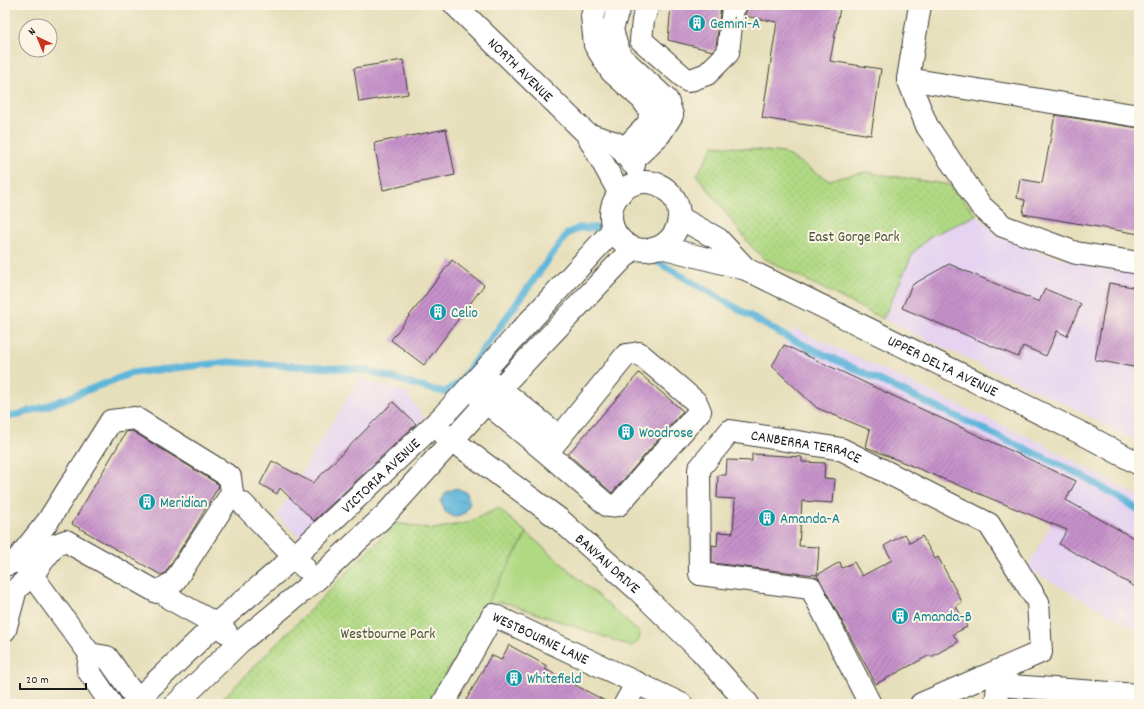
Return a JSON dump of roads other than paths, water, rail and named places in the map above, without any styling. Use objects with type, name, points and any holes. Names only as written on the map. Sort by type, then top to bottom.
[{"type":"street","name":"NORTH AVENUE","points":[[455,5],[587,134]]},
{"type":"street","points":[[597,5],[592,16],[595,45],[611,71],[642,98],[651,97],[666,100],[678,108],[660,134],[626,156]]},
{"type":"street","points":[[621,5],[612,29],[616,44],[621,56],[651,97],[649,123],[626,156]]},
{"type":"street","points":[[648,5],[643,20],[641,40],[688,81],[707,74],[728,53],[733,7],[736,5]]},
{"type":"street","points":[[920,5],[908,79],[926,126],[981,206],[1003,226],[1076,253],[1139,263]]},
{"type":"street","points":[[908,79],[1139,116]]},
{"type":"street","points":[[587,134],[616,143],[647,182]]},
{"type":"street","points":[[587,134],[620,194]]},
{"type":"street","points":[[638,182],[656,183],[671,193],[676,200],[680,218],[678,227],[668,242],[661,247],[652,250],[633,248],[625,243],[613,230],[611,218],[612,208],[620,194],[624,189],[638,182]]},
{"type":"street","name":"UPPER DELTA AVENUE","points":[[680,218],[718,239],[746,269]]},
{"type":"street","name":"VICTORIA AVENUE","points":[[136,703],[216,624],[294,557],[433,426],[613,230]]},
{"type":"street","name":"UPPER DELTA AVENUE","points":[[661,247],[746,269],[1087,436],[1139,464]]},
{"type":"street","name":"VICTORIA AVENUE","points":[[176,704],[240,642],[316,580],[386,514],[452,440],[633,248]]},
{"type":"street","points":[[536,313],[555,331]]},
{"type":"street","points":[[475,381],[553,445],[608,506],[618,505],[700,411],[696,402],[639,353],[626,355],[553,445]]},
{"type":"street","points":[[5,630],[16,590],[32,575],[55,545],[66,541],[157,592],[174,582],[232,494],[230,477],[135,418],[111,421],[48,521],[12,561],[32,575],[90,654],[88,670],[111,704]]},
{"type":"street","name":"BANYAN DRIVE","points":[[433,426],[564,523],[638,590],[701,651],[748,704]]},
{"type":"street","name":"CANBERRA TERRACE","points":[[870,704],[811,588],[700,574],[699,469],[730,431],[841,449],[989,524],[1038,602],[1041,652],[920,704]]},
{"type":"street","points":[[364,491],[386,514]]},
{"type":"street","points":[[242,503],[316,580]]},
{"type":"street","points":[[169,598],[216,624],[240,642]]},
{"type":"street","name":"WESTBOURNE LANE","points":[[443,704],[493,615],[680,704]]},
{"type":"street","points":[[90,654],[107,657],[136,703]]},
{"type":"street","points":[[625,704],[637,683]]},
{"type":"street","points":[[996,704],[998,685],[1139,695]]},
{"type":"water","points":[[457,488],[467,493],[470,503],[465,513],[454,517],[445,512],[441,501],[446,492]]},
{"type":"waterway","points":[[5,418],[44,407],[132,373],[228,362],[365,370],[445,392],[459,383],[567,234],[579,228],[596,228]]},
{"type":"waterway","points":[[654,260],[783,335],[1081,475],[1139,510]]},
{"type":"place","name":"Gemini-A","points":[[697,23]]},
{"type":"place","name":"Celio","points":[[438,312]]},
{"type":"place","name":"Woodrose","points":[[626,432]]},
{"type":"place","name":"Meridian","points":[[147,502]]},
{"type":"place","name":"Amanda-A","points":[[767,518]]},
{"type":"place","name":"Amanda-B","points":[[900,616]]},
{"type":"place","name":"Whitefield","points":[[514,678]]},
{"type":"park label","name":"East Gorge Park","points":[[854,236]]},
{"type":"park label","name":"Westbourne Park","points":[[388,633]]}]
